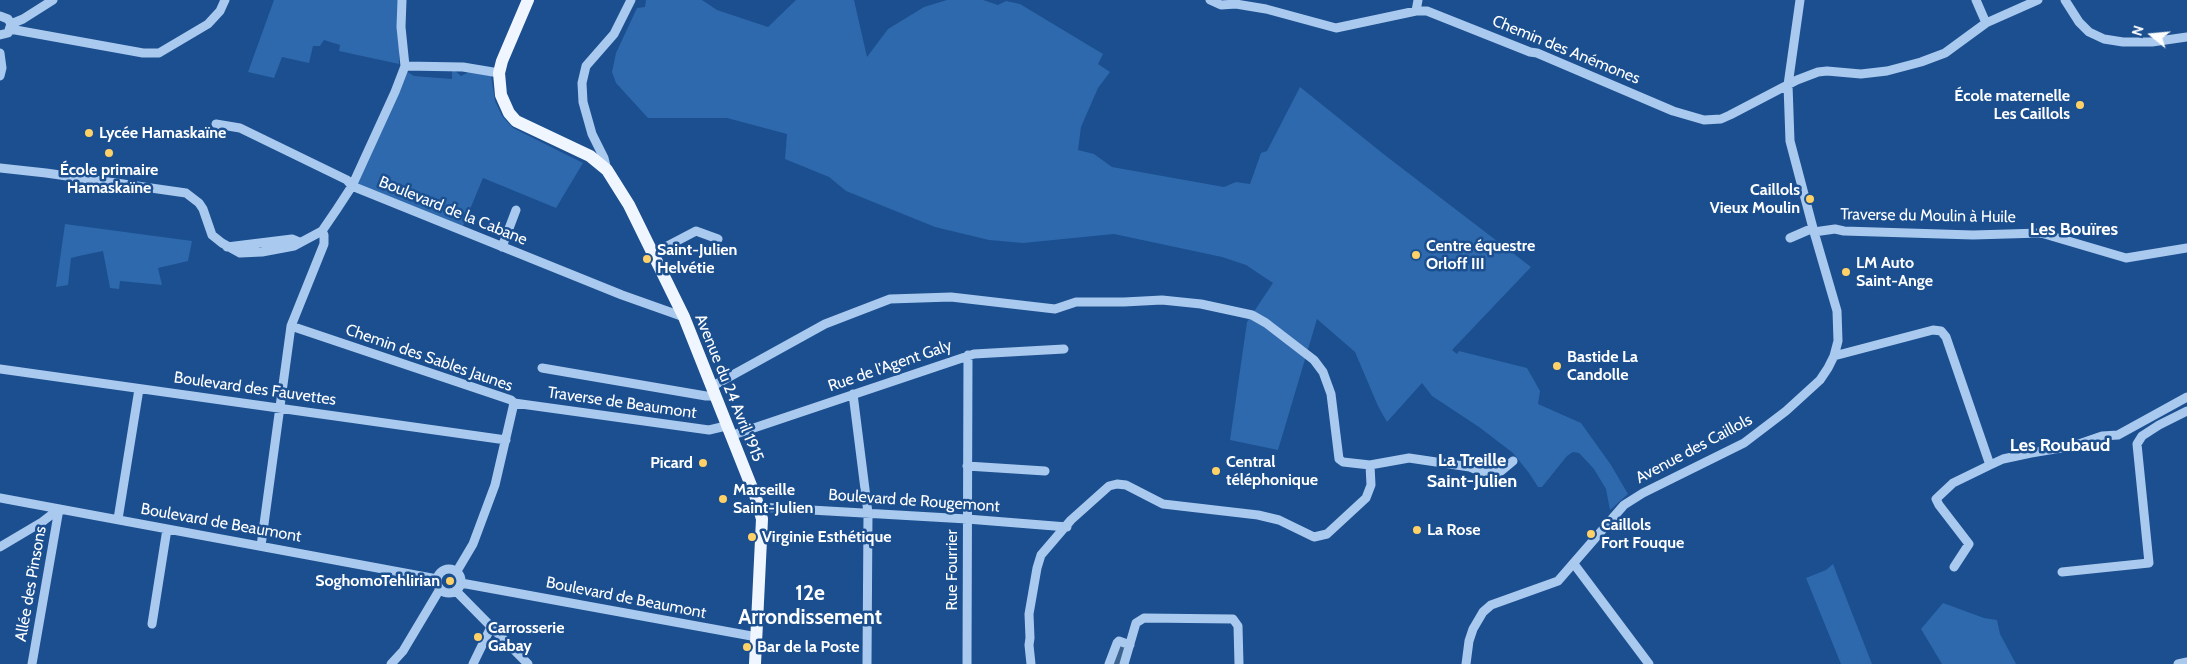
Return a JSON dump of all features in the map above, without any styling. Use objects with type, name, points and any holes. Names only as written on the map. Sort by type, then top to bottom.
[{"type":"main road","points":[[499,73],[528,0]]},
{"type":"main road","name":"Avenue du 24 Avril 1915","points":[[499,73],[500,95],[504,105],[516,121],[590,156],[607,170],[618,184],[654,253],[684,317],[759,507],[762,522],[755,664]]},
{"type":"street","points":[[10,26],[23,20],[53,0]]},
{"type":"street","points":[[10,26],[143,53],[159,53],[208,24],[220,11],[225,0]]},
{"type":"street","points":[[0,168],[50,173],[186,193],[199,202],[212,235],[227,247],[292,238],[300,242],[322,231],[352,186],[394,92],[404,66],[401,27],[402,0]]},
{"type":"street","points":[[607,170],[604,158],[592,134],[583,102],[583,74],[586,66],[614,34],[631,0]]},
{"type":"street","name":"Chemin des Anémones","points":[[1210,0],[1221,4],[1236,4],[1266,9],[1336,28],[1416,11],[1427,11],[1530,52],[1537,53],[1673,111],[1704,120],[1730,115],[1788,85],[1827,70],[1860,74],[1888,71],[1921,62],[1945,53],[1986,23],[2038,0]]},
{"type":"street","points":[[1416,11],[1418,0]]},
{"type":"street","name":"Avenue des Caillols","points":[[1466,664],[1469,641],[1473,629],[1483,612],[1499,601],[1558,581],[1624,505],[1643,493],[1744,442],[1764,429],[1820,380],[1834,356],[1838,341],[1837,311],[1813,230],[1790,141],[1788,85],[1800,0]]},
{"type":"street","points":[[1976,0],[1986,23]]},
{"type":"street","points":[[2065,0],[2079,22],[2089,32],[2104,39],[2123,42],[2152,42],[2187,37]]},
{"type":"street","points":[[0,16],[8,19],[10,26],[8,33],[0,35]]},
{"type":"street","points":[[0,53],[2,68],[0,76]]},
{"type":"street","points":[[404,66],[463,67],[499,73]]},
{"type":"street","name":"Boulevard de la Cabane","points":[[216,124],[240,128],[347,180],[352,186],[622,295],[684,317]]},
{"type":"street","points":[[502,246],[516,210]]},
{"type":"street","name":"Traverse du Moulin à Huile","points":[[1790,238],[1813,230],[1835,229],[1844,231],[1973,235],[2041,233],[2126,258],[2187,248]]},
{"type":"street","points":[[261,546],[291,326],[324,244],[322,231]]},
{"type":"street","points":[[654,253],[696,231],[718,239]]},
{"type":"street","points":[[542,368],[706,396],[825,324],[890,299],[952,297],[1055,309],[1076,302],[1162,300],[1191,303],[1252,315],[1266,323],[1314,360],[1323,372],[1331,394],[1339,459],[1343,462],[1370,465],[1409,458],[1470,467],[1484,473],[1491,473],[1501,471],[1513,461]]},
{"type":"street","name":"Chemin des Sables Jaunes","points":[[291,326],[511,400],[514,403],[494,485],[473,544],[457,571]]},
{"type":"street","points":[[1834,356],[1933,330],[1942,331],[1946,337],[1990,465]]},
{"type":"street","name":"Rue de l'Agent Galy","points":[[728,431],[853,394],[968,356],[1064,349]]},
{"type":"street","name":"Rue Fourrier","points":[[967,664],[968,356]]},
{"type":"street","name":"Boulevard des Fauvettes","points":[[0,369],[506,440]]},
{"type":"street","points":[[118,520],[139,389]]},
{"type":"street","points":[[853,394],[868,513],[868,664]]},
{"type":"street","points":[[1954,567],[1969,544],[1936,499],[1953,483],[2003,459],[2073,446],[2102,436],[2118,435],[2187,397]]},
{"type":"street","name":"Traverse de Beaumont","points":[[514,403],[728,431]]},
{"type":"street","points":[[2062,572],[2149,563],[2137,444],[2142,436],[2187,411]]},
{"type":"street","points":[[1031,664],[1029,614],[1037,568],[1042,555],[1071,520],[1110,486],[1117,484],[1126,485],[1151,500],[1162,504],[1258,515],[1279,520],[1314,537],[1321,536],[1334,529],[1366,498],[1371,485],[1370,465]]},
{"type":"street","points":[[967,466],[1045,471]]},
{"type":"street","name":"Boulevard de Beaumont","points":[[0,498],[437,579]]},
{"type":"street","name":"Boulevard de Rougemont","points":[[759,507],[967,519],[1067,527]]},
{"type":"street","points":[[0,547],[42,522],[59,509]]},
{"type":"street","name":"Allée des Pinsons","points":[[32,664],[59,509]]},
{"type":"street","points":[[152,624],[168,528]]},
{"type":"street","points":[[1574,564],[1649,664]]},
{"type":"street","points":[[459,587],[448,593],[440,588],[437,579],[438,575],[445,569],[457,571],[460,576],[459,587],[491,627],[528,664]]},
{"type":"street","name":"Boulevard de Beaumont","points":[[459,587],[756,637]]},
{"type":"street","points":[[392,664],[403,651],[440,588]]},
{"type":"street","points":[[1124,664],[1125,643],[1139,619],[1233,620],[1238,626],[1239,664]]},
{"type":"street","points":[[473,664],[491,627]]},
{"type":"street","points":[[1109,664],[1115,646],[1125,643]]},
{"type":"street","points":[[2178,664],[2187,662]]},
{"type":"shaded area","points":[[274,0],[399,0],[399,64],[339,51],[340,45],[324,40],[320,46],[313,46],[309,63],[282,57],[274,78],[248,72]]},
{"type":"shaded area","points":[[646,0],[702,0],[717,10],[768,27],[796,0],[854,0],[867,57],[888,29],[924,7],[947,0],[983,0],[998,5],[1006,1],[1020,4],[1103,54],[1098,64],[1110,72],[1098,88],[1081,127],[1078,150],[1094,154],[1112,167],[1224,187],[1236,182],[1250,184],[1261,153],[1267,151],[1300,87],[1386,156],[1531,267],[1452,350],[1457,354],[1459,351],[1527,368],[1540,391],[1538,404],[1581,423],[1611,465],[1628,494],[1610,510],[1606,489],[1594,469],[1579,453],[1573,452],[1567,456],[1542,487],[1538,487],[1513,453],[1479,427],[1432,396],[1422,383],[1387,422],[1378,406],[1355,352],[1317,319],[1278,450],[1230,440],[1247,322],[1273,283],[1246,265],[1222,257],[1114,234],[1023,243],[989,240],[935,227],[846,191],[829,177],[785,159],[787,134],[727,118],[648,118],[616,83],[612,72],[616,53],[637,8],[645,7]]},
{"type":"shaded area","points":[[452,68],[461,76],[469,72],[491,76],[495,101],[502,116],[513,128],[583,163],[556,208],[483,178],[463,226],[356,183],[406,71],[414,76],[452,79]]},
{"type":"shaded area","points":[[65,224],[192,241],[188,261],[158,268],[162,285],[120,281],[119,289],[110,288],[103,251],[71,258],[68,285],[56,287]]},
{"type":"shaded area","points":[[1833,564],[1872,664],[1841,664],[1806,578],[1826,570]]},
{"type":"shaded area","points":[[1943,603],[1984,618],[1997,620],[2000,634],[2016,664],[1942,664],[1921,629]]},
{"type":"waterway","points":[[1116,664],[1121,647]]},
{"type":"place","name":"École maternelle Les Caillols","points":[[2080,105]]},
{"type":"place","name":"Lycée Hamaskaïne","points":[[89,133]]},
{"type":"place","name":"École primaire Hamaskaïne","points":[[109,153]]},
{"type":"place","name":"Caillols Vieux Moulin","points":[[1810,199]]},
{"type":"place","name":"Centre équestre Orloff III","points":[[1416,255]]},
{"type":"place","name":"Saint-Julien Helvétie","points":[[647,259]]},
{"type":"place","name":"LM Auto Saint-Ange","points":[[1846,272]]},
{"type":"place","name":"Bastide La Candolle","points":[[1557,366]]},
{"type":"place","name":"Picard","points":[[703,463]]},
{"type":"place","name":"Central téléphonique","points":[[1216,471]]},
{"type":"place","name":"Marseille Saint-Julien","points":[[723,499]]},
{"type":"place","name":"La Rose","points":[[1417,530]]},
{"type":"place","name":"Caillols Fort Fouque","points":[[1591,534]]},
{"type":"place","name":"Virginie Esthétique","points":[[752,537]]},
{"type":"place","name":"SoghomoTehlirian","points":[[450,581]]},
{"type":"place","name":"Carrosserie Gabay","points":[[478,637]]},
{"type":"place","name":"Bar de la Poste","points":[[747,647]]},
{"type":"district","name":"Les Bouïres","points":[[2074,230]]},
{"type":"district","name":"Les Roubaud","points":[[2060,446]]},
{"type":"district","name":"La Treille Saint-Julien","points":[[1472,471]]},
{"type":"district","name":"12e Arrondissement","points":[[810,606]]}]
